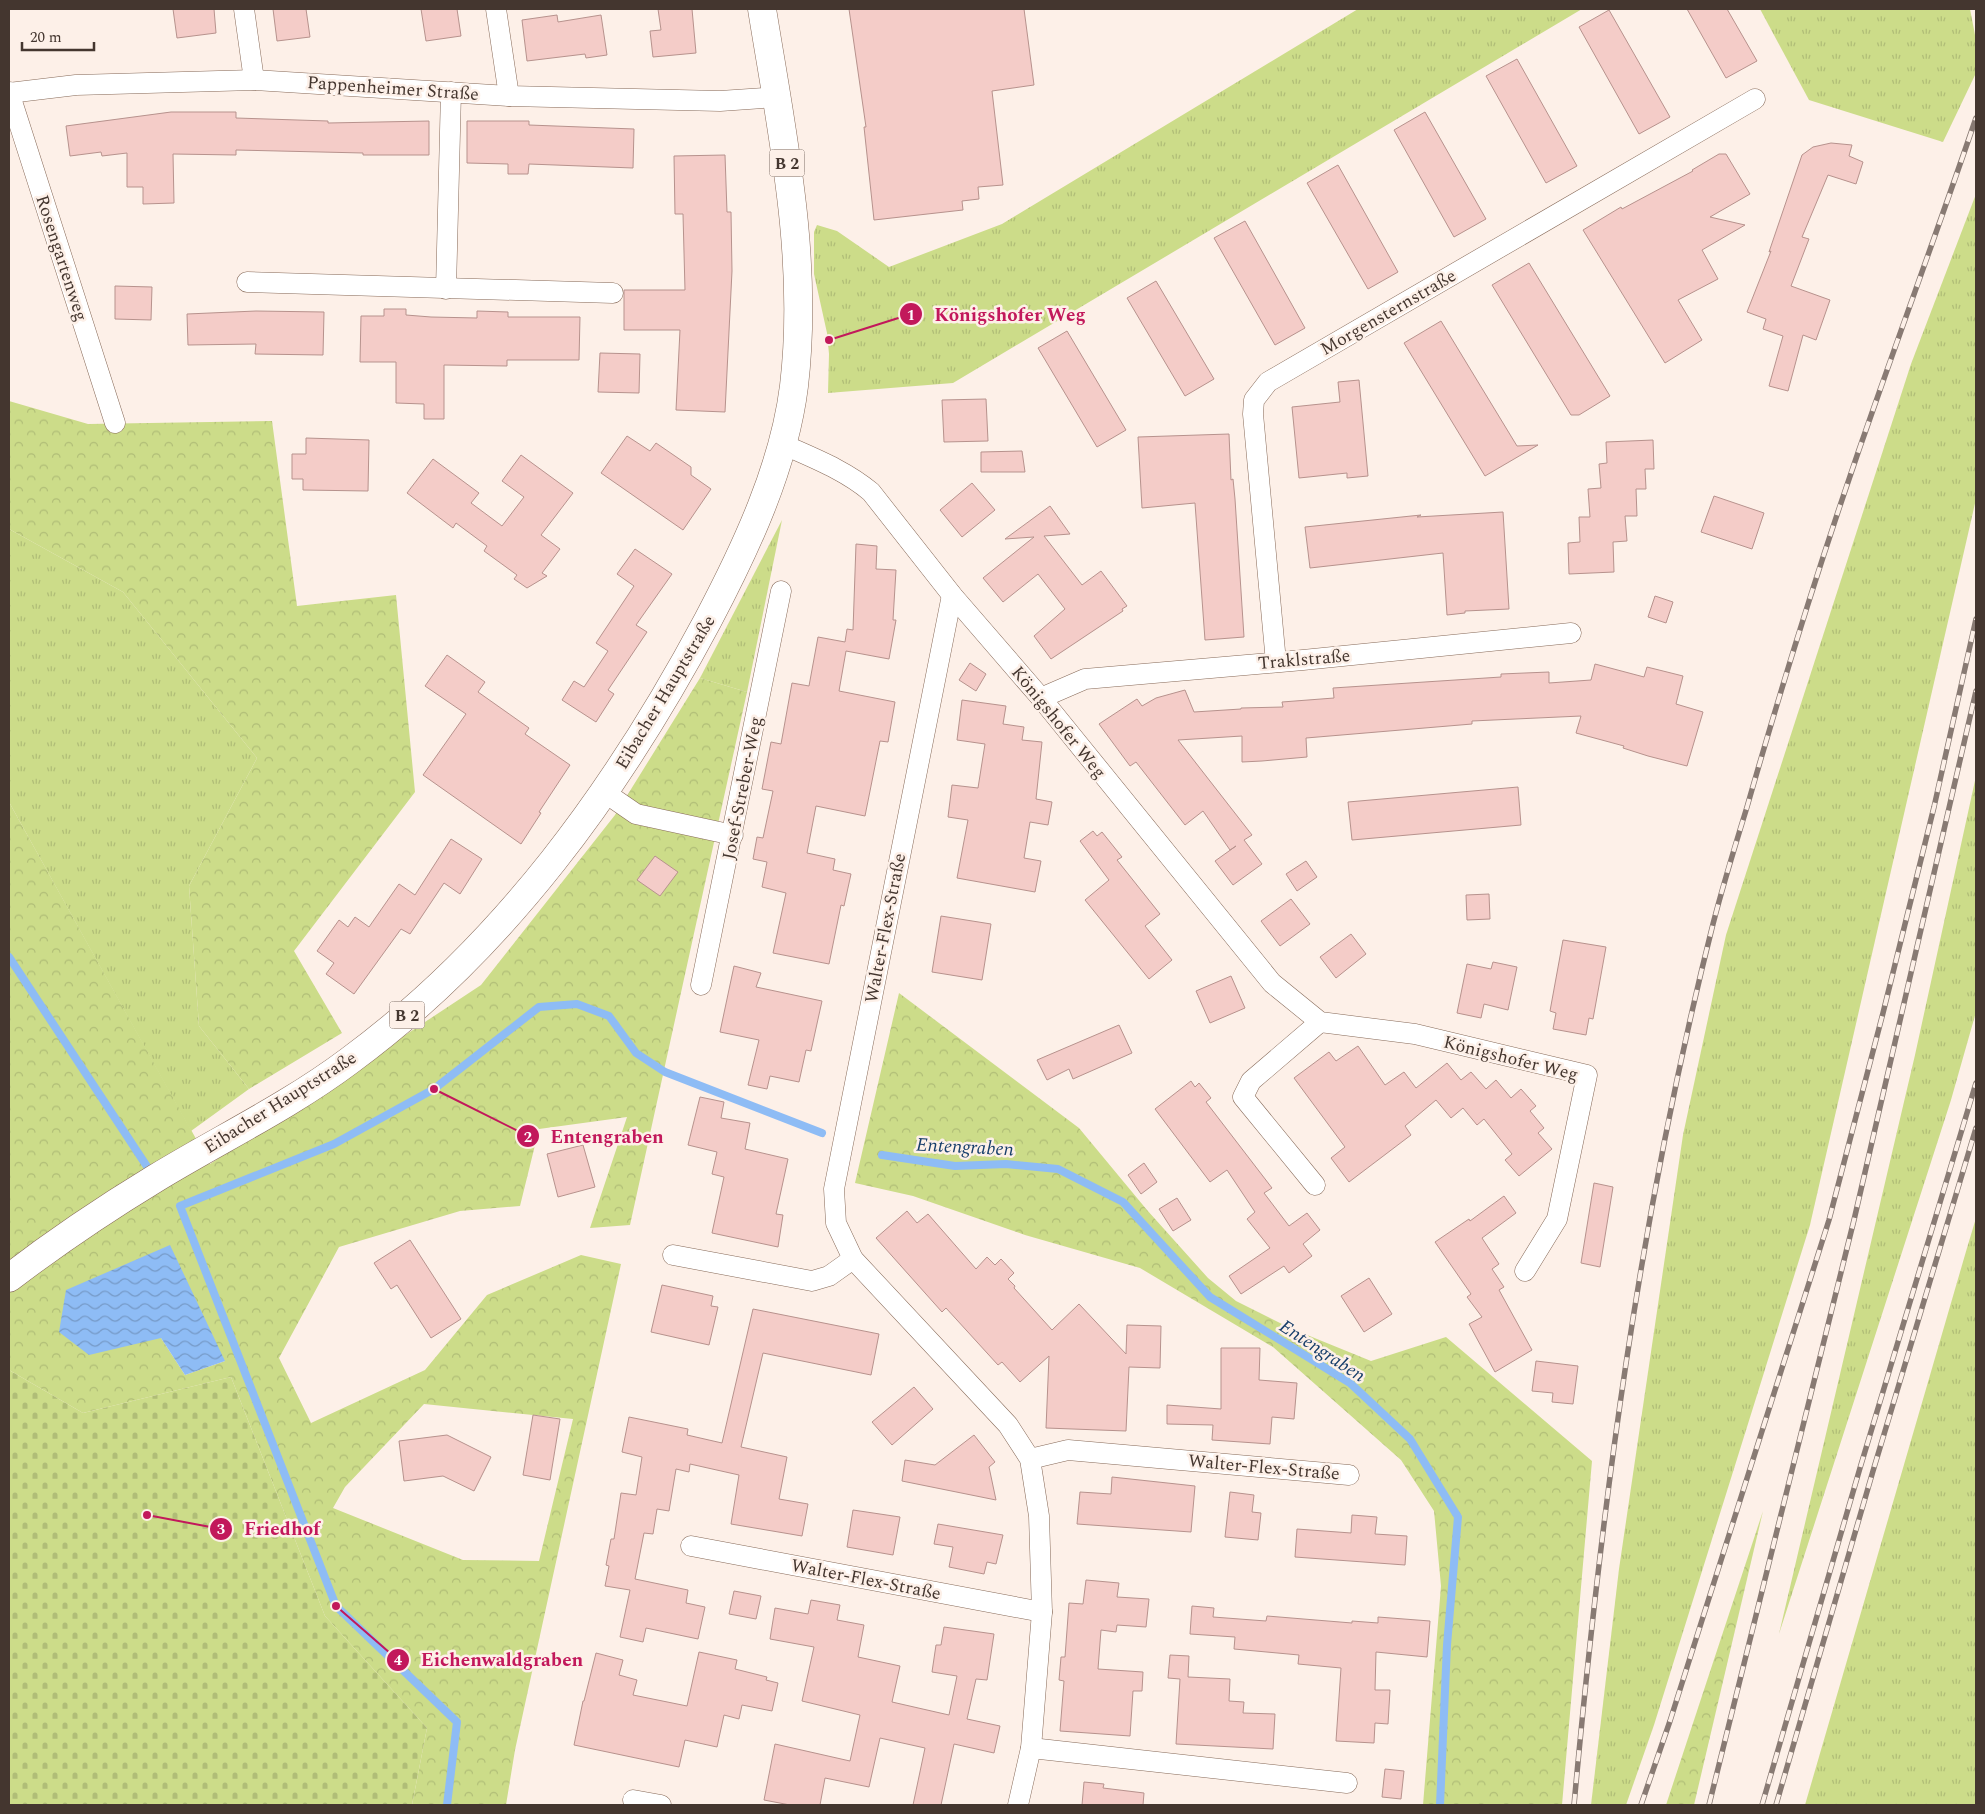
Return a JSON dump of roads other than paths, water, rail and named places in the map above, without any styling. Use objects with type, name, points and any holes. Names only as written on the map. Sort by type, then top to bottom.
[{"type":"main road","name":"Eibacher Hauptstraße","points":[[9,1278],[48,1248],[156,1178],[302,1094],[350,1061],[417,1007],[478,948],[533,888],[604,792],[695,645],[733,573],[756,521],[782,444],[791,406],[796,366],[797,266],[793,200],[762,9]]},
{"type":"street","points":[[244,9],[254,80]]},
{"type":"street","points":[[496,9],[509,96]]},
{"type":"street","name":"Pappenheimer Straße","points":[[9,93],[76,85],[254,80],[509,96],[720,101],[777,97]]},
{"type":"street","points":[[446,289],[451,92]]},
{"type":"street","name":"Rosengartenweg","points":[[9,93],[115,424]]},
{"type":"street","name":"Morgensternstraße","points":[[1276,662],[1253,414],[1254,400],[1268,382],[1755,99]]},
{"type":"street","points":[[247,282],[612,294]]},
{"type":"street","name":"Königshofer Weg","points":[[782,444],[839,469],[856,479],[872,492],[952,595],[1041,698],[1272,983],[1320,1022],[1415,1034],[1587,1075],[1557,1219],[1525,1271]]},
{"type":"street","name":"Josef-Streber-Weg","points":[[701,985],[733,835],[781,591]]},
{"type":"street","name":"Walter-Flex-Straße","points":[[952,595],[834,1189],[836,1223],[853,1259],[1008,1425],[1030,1459],[1039,1516],[1042,1612],[1031,1748],[1018,1805]]},
{"type":"street","name":"Traklstraße","points":[[1041,698],[1085,678],[1276,662],[1571,633]]},
{"type":"street","points":[[604,792],[636,814],[733,835]]},
{"type":"street","points":[[1315,1185],[1243,1097],[1251,1081],[1320,1022]]},
{"type":"street","points":[[673,1255],[812,1281],[829,1276],[853,1259]]},
{"type":"street","name":"Walter-Flex-Straße","points":[[1030,1459],[1068,1450],[1349,1475]]},
{"type":"street","name":"Walter-Flex-Straße","points":[[691,1546],[1042,1612]]},
{"type":"street","points":[[1031,1748],[1347,1783]]},
{"type":"street","points":[[633,1800],[661,1805]]},
{"type":"water","points":[[170,1245],[225,1361],[185,1375],[161,1338],[89,1355],[59,1332],[66,1290]]},
{"type":"waterway","name":"Entengraben","points":[[9,957],[148,1168]]},
{"type":"waterway","name":"Entengraben","points":[[447,1805],[457,1722],[336,1606],[180,1206],[334,1144],[434,1089],[539,1007],[577,1004],[609,1016],[636,1053],[665,1072],[822,1133]]},
{"type":"waterway","name":"Entengraben","points":[[882,1155],[955,1166],[1006,1164],[1058,1169],[1123,1202],[1210,1297],[1350,1383],[1410,1439],[1458,1517],[1447,1645],[1440,1805]]},
{"type":"railway","points":[[1574,1805],[1597,1583],[1626,1362],[1664,1142],[1687,1033],[1729,866],[1810,597],[1862,442],[1976,118]]},
{"type":"railway","points":[[1641,1805],[1670,1721],[1829,1220],[1934,807],[1976,619]]},
{"type":"railway","points":[[1709,1805],[1854,1220],[1976,691]]},
{"type":"railway","points":[[1762,1805],[1860,1468],[1976,1083]]},
{"type":"railway","points":[[1776,1805],[1873,1471],[1976,1128]]},
{"type":"place","name":"Königshofer Weg","points":[[829,340]]},
{"type":"place","name":"Entengraben","points":[[434,1089]]},
{"type":"place","name":"Friedhof","points":[[147,1515]]},
{"type":"place","name":"Eichenwaldgraben","points":[[336,1606]]}]
